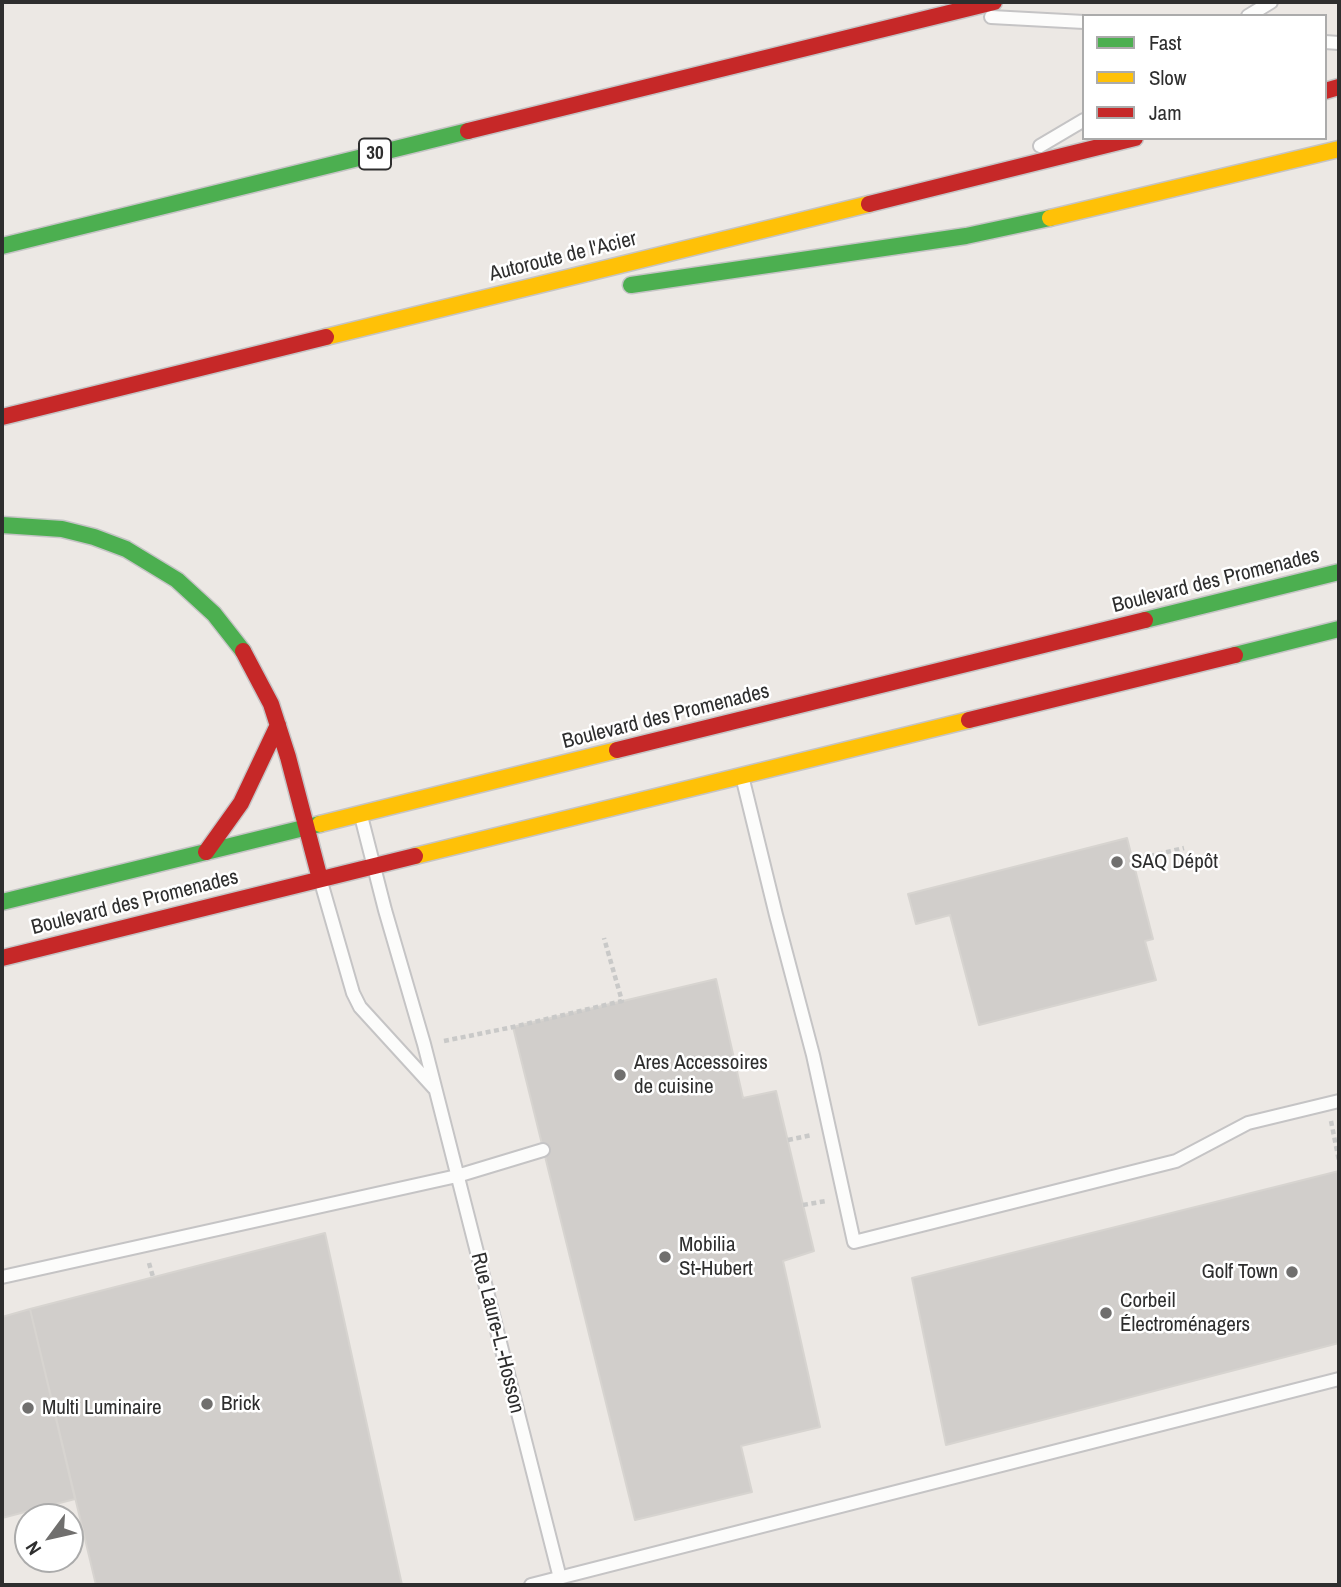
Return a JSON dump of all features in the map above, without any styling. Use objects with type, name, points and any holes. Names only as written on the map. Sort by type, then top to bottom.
[{"type":"main road","name":"30","points":[[2,246],[994,2]]},
{"type":"main road","name":"Autoroute de l'Acier","points":[[2,417],[1127,140]]},
{"type":"main road","points":[[621,286],[966,236],[1079,212],[1339,149]]},
{"type":"main road","points":[[401,319],[566,295]]},
{"type":"main road","points":[[2,525],[62,529],[94,537],[133,553],[177,580],[209,608],[236,640],[257,674],[278,725],[320,879]]},
{"type":"main road","name":"Boulevard des Promenades","points":[[2,902],[1339,572]]},
{"type":"main road","name":"Boulevard des Promenades","points":[[2,958],[1339,629]]},
{"type":"main road","points":[[206,852],[241,803],[278,725]]},
{"type":"lane","points":[[1251,14],[1271,2]]},
{"type":"lane","points":[[938,15],[1049,18],[1082,22]]},
{"type":"lane","points":[[995,173],[1082,121]]},
{"type":"lane","points":[[742,776],[813,1055],[853,1242],[1176,1161],[1248,1123],[1333,1102]]},
{"type":"lane","name":"Rue Laure-L.-Hosson","points":[[361,814],[424,1044],[560,1578]]},
{"type":"lane","name":"Rue Laure-L.-Hosson","points":[[320,879],[353,993],[365,1012],[434,1088]]},
{"type":"lane","points":[[2,1276],[457,1176],[543,1150]]},
{"type":"lane","points":[[531,1585],[1339,1379]]},
{"type":"path","points":[[1133,860],[1184,848]]},
{"type":"path","points":[[424,1044],[513,1027],[622,1001],[604,938]]},
{"type":"path","points":[[1333,1102],[1339,1161]]},
{"type":"building","points":[[1127,838],[1153,939],[1145,941],[1156,980],[979,1025],[950,915],[916,924],[908,894]]},
{"type":"building","points":[[716,979],[743,1098],[776,1091],[814,1251],[783,1261],[820,1427],[741,1446],[752,1492],[635,1520],[513,1027]]},
{"type":"building","points":[[1339,1171],[1339,1343],[946,1445],[912,1278]]},
{"type":"building","name":"Brick","points":[[325,1233],[402,1585],[96,1585],[84,1535],[84,1503],[76,1503],[30,1309]]},
{"type":"building","name":"Multi Luminaire","points":[[30,1309],[75,1499],[60,1503],[14,1503],[14,1515],[2,1518],[2,1317]]},
{"type":"traffic: fast","points":[[2,246],[468,131]]},
{"type":"traffic: fast","points":[[631,285],[966,236],[1050,218]]},
{"type":"traffic: fast","points":[[2,525],[62,529],[126,549],[177,580],[214,614],[243,651]]},
{"type":"traffic: fast","points":[[1145,620],[1339,572]]},
{"type":"traffic: fast","points":[[1235,655],[1339,629]]},
{"type":"traffic: fast","points":[[2,902],[320,824]]},
{"type":"traffic: slow","points":[[1050,218],[1339,149]]},
{"type":"traffic: slow","points":[[326,337],[869,204]]},
{"type":"traffic: slow","points":[[415,856],[969,720]]},
{"type":"traffic: slow","points":[[320,824],[617,750]]},
{"type":"traffic: jam","points":[[468,131],[994,2]]},
{"type":"traffic: jam","points":[[1327,90],[1339,87]]},
{"type":"traffic: jam","points":[[869,204],[1127,140]]},
{"type":"traffic: jam","points":[[2,417],[326,337]]},
{"type":"traffic: jam","points":[[617,750],[1145,620]]},
{"type":"traffic: jam","points":[[243,651],[271,704],[320,879]]},
{"type":"traffic: jam","points":[[969,720],[1235,655]]},
{"type":"traffic: jam","points":[[206,852],[241,803],[278,725]]},
{"type":"traffic: jam","points":[[2,958],[415,856]]},
{"type":"place","name":"SAQ Dépôt","points":[[1117,862]]},
{"type":"place","name":"Ares Accessoires de cuisine","points":[[620,1075]]},
{"type":"place","name":"Mobilia St-Hubert","points":[[665,1257]]},
{"type":"place","name":"Golf Town","points":[[1292,1272]]},
{"type":"place","name":"Corbeil Électroménagers","points":[[1106,1313]]},
{"type":"place","name":"Brick","points":[[207,1404]]},
{"type":"place","name":"Multi Luminaire","points":[[28,1408]]}]
